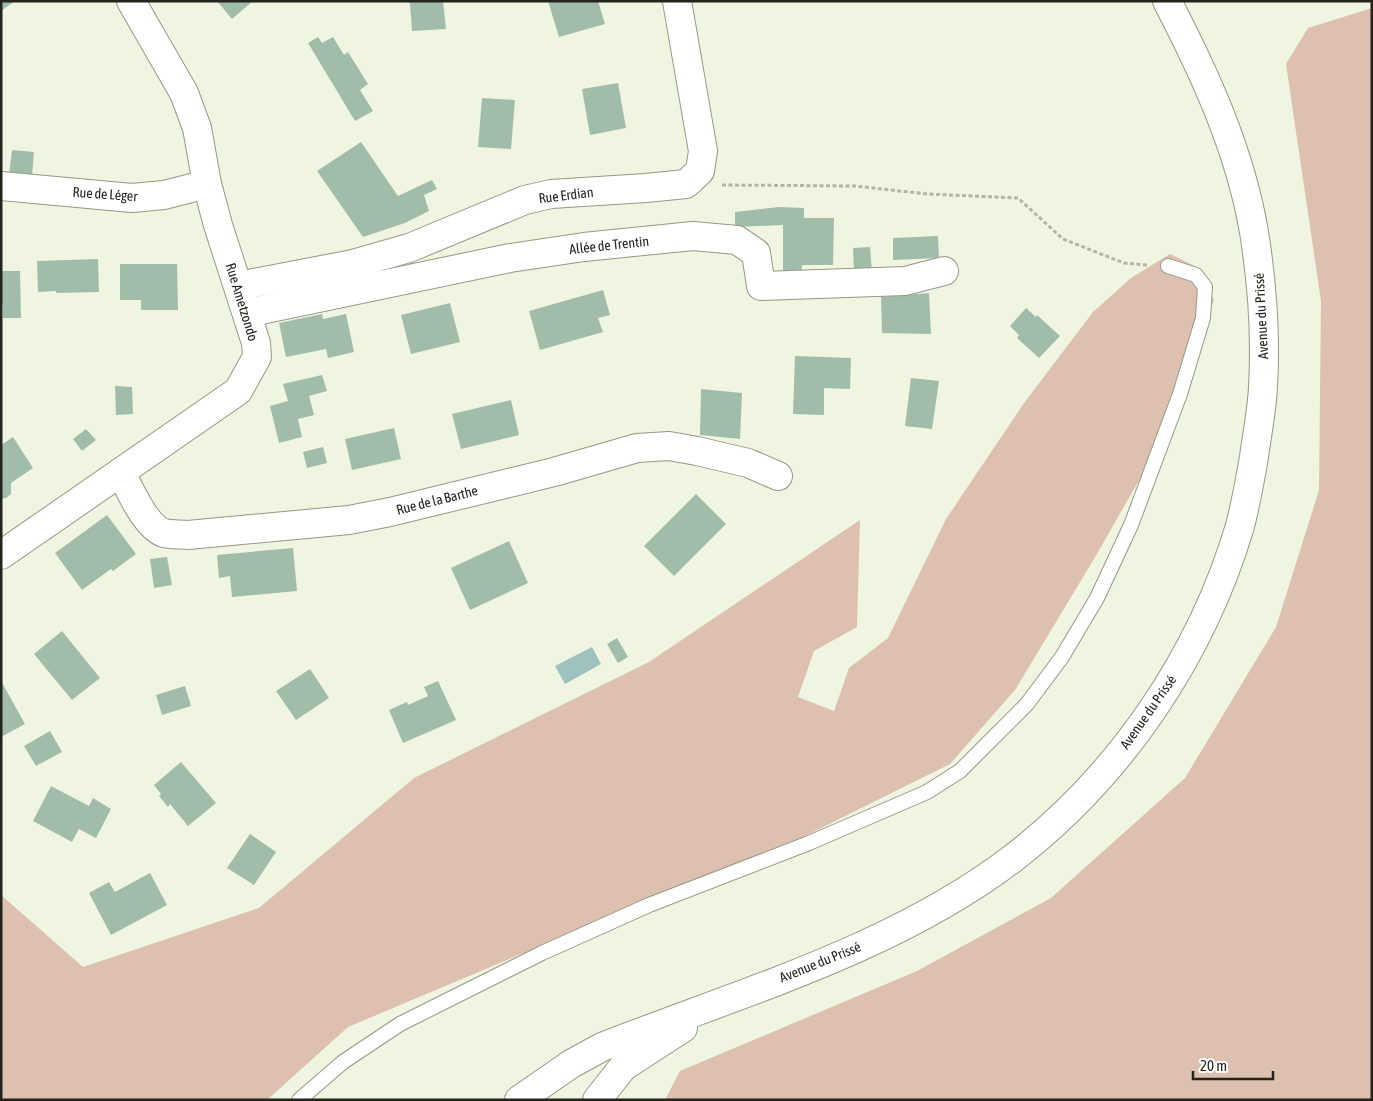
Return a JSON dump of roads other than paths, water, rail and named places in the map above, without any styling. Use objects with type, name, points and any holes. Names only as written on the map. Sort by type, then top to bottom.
[{"type":"street","name":"Rue Ametzondo","points":[[1,555],[238,391],[257,357],[256,343],[218,225],[207,184],[197,128],[184,93],[131,1]]},
{"type":"street","name":"Rue Erdian","points":[[238,286],[354,264],[409,248],[526,200],[551,194],[686,184],[700,171],[703,151],[677,1]]},
{"type":"street","name":"Avenue du Prissé","points":[[519,1100],[571,1064],[602,1047],[866,944],[922,916],[968,889],[1012,858],[1068,810],[1135,735],[1167,689],[1223,574],[1240,525],[1250,478],[1263,388],[1264,344],[1261,289],[1253,230],[1242,181],[1222,118],[1196,56],[1167,1]]},
{"type":"street","name":"Rue de Léger","points":[[1,186],[132,198],[164,195],[207,184]]},
{"type":"street","name":"Allée de Trentin","points":[[247,314],[510,258],[584,247],[693,236],[737,240],[756,253],[761,286],[904,281],[944,271]]},
{"type":"street","name":"Rue de la Barthe","points":[[121,472],[148,519],[156,528],[165,533],[188,534],[350,520],[554,472],[638,448],[670,446],[697,451],[748,464],[778,476]]},
{"type":"street","points":[[597,1100],[623,1067],[726,1000]]},
{"type":"lane","points":[[299,1100],[343,1062],[400,1024],[542,954],[649,905],[809,843],[927,792],[960,771],[1026,704],[1062,657],[1097,598],[1131,525],[1180,394],[1203,318],[1205,288],[1196,275],[1168,266]]},
{"type":"water","points":[[592,647],[601,664],[565,684],[555,666]]}]
